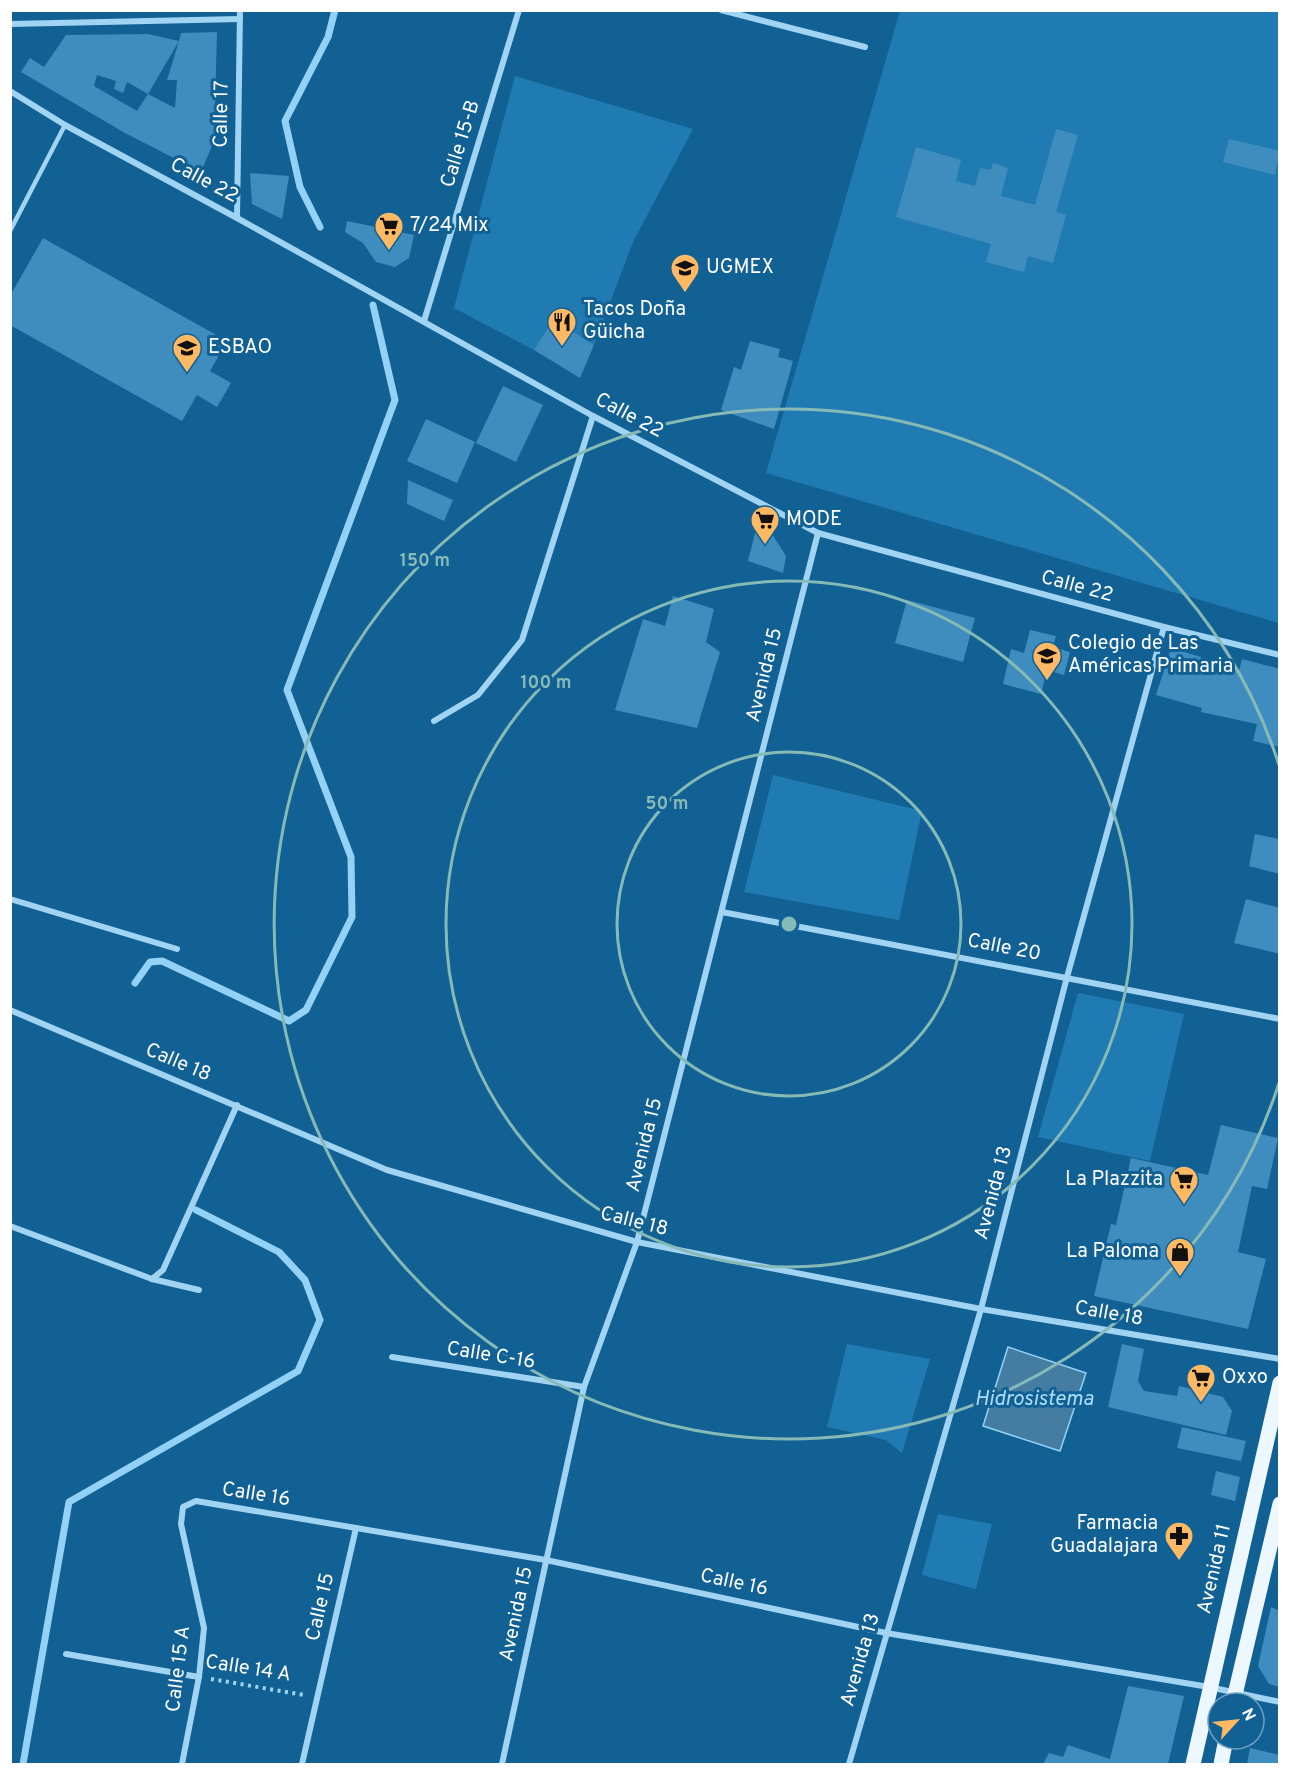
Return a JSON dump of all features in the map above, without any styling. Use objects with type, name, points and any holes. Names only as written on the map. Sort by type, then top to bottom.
[{"type":"main road","name":"Avenida 11","points":[[1193,1764],[1280,1383]]},
{"type":"main road","points":[[1236,1691],[1280,1504]]},
{"type":"street","name":"Calle 17","points":[[237,218],[240,10]]},
{"type":"street","name":"Calle 15-B","points":[[424,321],[519,10]]},
{"type":"street","points":[[721,10],[865,47]]},
{"type":"street","points":[[10,24],[240,19]]},
{"type":"street","name":"Calle 22","points":[[10,91],[65,124],[593,416],[818,533],[1164,627],[1280,655]]},
{"type":"street","points":[[434,721],[478,695],[522,640],[593,416]]},
{"type":"street","name":"Avenida 15","points":[[502,1764],[584,1387],[637,1242],[818,533]]},
{"type":"street","name":"Avenida 13","points":[[849,1764],[981,1309],[1067,977],[1164,627]]},
{"type":"street","points":[[10,899],[177,949]]},
{"type":"street","name":"Calle 20","points":[[722,912],[1280,1019]]},
{"type":"street","name":"Calle 18","points":[[10,1010],[387,1170],[637,1242],[981,1309],[1280,1359]]},
{"type":"street","points":[[152,1279],[164,1270],[237,1105]]},
{"type":"street","points":[[10,1226],[152,1279],[199,1290]]},
{"type":"street","name":"Calle C-16","points":[[392,1357],[584,1387]]},
{"type":"street","name":"Calle 16","points":[[183,1507],[196,1502],[546,1560],[886,1633],[1209,1687],[1218,1691]]},
{"type":"street","name":"Calle 15 A","points":[[182,1764],[199,1677],[204,1628],[181,1524],[183,1507]]},
{"type":"street","name":"Calle 15","points":[[302,1764],[356,1528]]},
{"type":"street","name":"Calle 14 A","points":[[66,1654],[199,1677]]},
{"type":"lane","points":[[10,231],[65,124]]},
{"type":"path","name":"Calle 14 A","points":[[199,1677],[317,1697]]},
{"type":"shaded area","points":[[900,11],[1279,11],[1279,623],[766,473]]},
{"type":"shaded area","points":[[515,76],[693,129],[633,242],[594,345],[553,319],[534,350],[454,308]]},
{"type":"shaded area","points":[[773,775],[922,811],[899,920],[744,892]]},
{"type":"shaded area","points":[[1078,993],[1184,1014],[1150,1161],[1038,1137]]},
{"type":"shaded area","points":[[847,1344],[930,1359],[902,1453],[886,1440],[827,1427]]},
{"type":"shaded area","points":[[938,1514],[992,1524],[976,1589],[922,1575]]},
{"type":"water","name":"Hidrosistema","points":[[1008,1347],[1086,1373],[1060,1451],[983,1426]]},
{"type":"building","points":[[217,32],[214,141],[201,172],[125,133],[21,72],[30,58],[44,67],[66,35],[148,34],[179,41],[181,33]],"holes":[[[179,41],[167,80],[177,80],[175,108],[148,94]],[[97,75],[116,81],[114,89],[123,93],[127,82],[148,94],[137,111],[94,86]]]},
{"type":"building","points":[[1056,129],[1078,135],[1056,212],[1066,215],[1053,263],[1028,256],[1024,272],[986,262],[991,244],[896,217],[916,147],[961,160],[956,181],[975,186],[980,168],[991,170],[993,163],[1008,168],[1001,196],[1035,205]]},
{"type":"building","points":[[1229,139],[1280,151],[1275,175],[1223,162]]},
{"type":"building","points":[[250,173],[289,176],[282,219],[252,204]]},
{"type":"building","name":"7/24 Mix","points":[[347,221],[414,235],[409,258],[395,267],[376,262],[363,243],[345,232]]},
{"type":"building","points":[[43,238],[227,341],[210,371],[231,383],[217,407],[197,395],[182,421],[10,325],[10,296]]},
{"type":"building","points":[[553,319],[594,345],[580,378],[534,350]]},
{"type":"building","points":[[750,341],[780,349],[778,357],[793,361],[774,429],[721,410],[734,367],[741,370]]},
{"type":"building","points":[[503,386],[543,405],[516,462],[476,443]]},
{"type":"building","points":[[426,419],[475,442],[457,483],[407,461]]},
{"type":"building","points":[[408,480],[453,500],[444,521],[407,504]]},
{"type":"building","name":"MODE","points":[[756,529],[772,534],[786,556],[783,573],[748,561]]},
{"type":"building","points":[[673,596],[714,609],[706,642],[720,652],[697,728],[615,710],[643,619],[665,626]]},
{"type":"building","points":[[907,600],[975,618],[963,662],[895,643]]},
{"type":"building","points":[[1030,630],[1056,636],[1053,647],[1070,652],[1064,675],[1047,670],[1041,694],[1003,684],[1011,649],[1024,653]]},
{"type":"building","points":[[1171,648],[1201,657],[1197,671],[1210,675],[1211,670],[1230,675],[1232,669],[1239,671],[1242,659],[1280,669],[1280,747],[1253,741],[1257,724],[1201,712],[1202,708],[1156,695]]},
{"type":"building","points":[[1255,834],[1280,839],[1280,874],[1249,866]]},
{"type":"building","points":[[1246,899],[1280,908],[1280,954],[1234,943]]},
{"type":"building","points":[[1221,1125],[1278,1138],[1267,1189],[1252,1186],[1238,1252],[1266,1259],[1248,1329],[1094,1296],[1111,1224],[1116,1225],[1131,1158],[1208,1175]]},
{"type":"building","points":[[1122,1344],[1144,1349],[1138,1381],[1144,1391],[1177,1396],[1179,1386],[1223,1397],[1232,1411],[1226,1435],[1108,1407]]},
{"type":"building","points":[[1182,1427],[1246,1441],[1241,1461],[1177,1448]]},
{"type":"building","points":[[1216,1471],[1240,1477],[1235,1501],[1211,1495]]},
{"type":"building","points":[[1271,1607],[1280,1611],[1280,1687],[1269,1684],[1258,1666]]},
{"type":"building","points":[[1128,1686],[1184,1696],[1168,1764],[1043,1764],[1049,1753],[1063,1757],[1068,1745],[1110,1759]]},
{"type":"building","points":[[1249,1751],[1280,1755],[1280,1764],[1247,1764]]},
{"type":"waterway","points":[[320,227],[300,187],[285,121],[328,37],[335,10]]},
{"type":"waterway","points":[[135,983],[150,962],[162,961],[289,1021],[306,1010],[352,917],[351,857],[287,690],[395,400],[373,305]]},
{"type":"waterway","points":[[23,1764],[69,1502],[298,1371],[320,1320],[305,1280],[279,1252],[196,1210]]},
{"type":"place","name":"7/24 Mix","points":[[389,252]]},
{"type":"place","name":"UGMEX","points":[[685,294]]},
{"type":"place","name":"Tacos Doña Güicha","points":[[562,348]]},
{"type":"place","name":"ESBAO","points":[[187,374]]},
{"type":"place","name":"MODE","points":[[765,546]]},
{"type":"place","name":"Colegio de Las Américas Primaria","points":[[1047,682]]},
{"type":"place","name":"La Plazzita","points":[[1184,1206]]},
{"type":"place","name":"La Paloma","points":[[1180,1278]]},
{"type":"place","name":"Oxxo","points":[[1201,1404]]},
{"type":"place","name":"Farmacia Guadalajara","points":[[1179,1562]]}]
